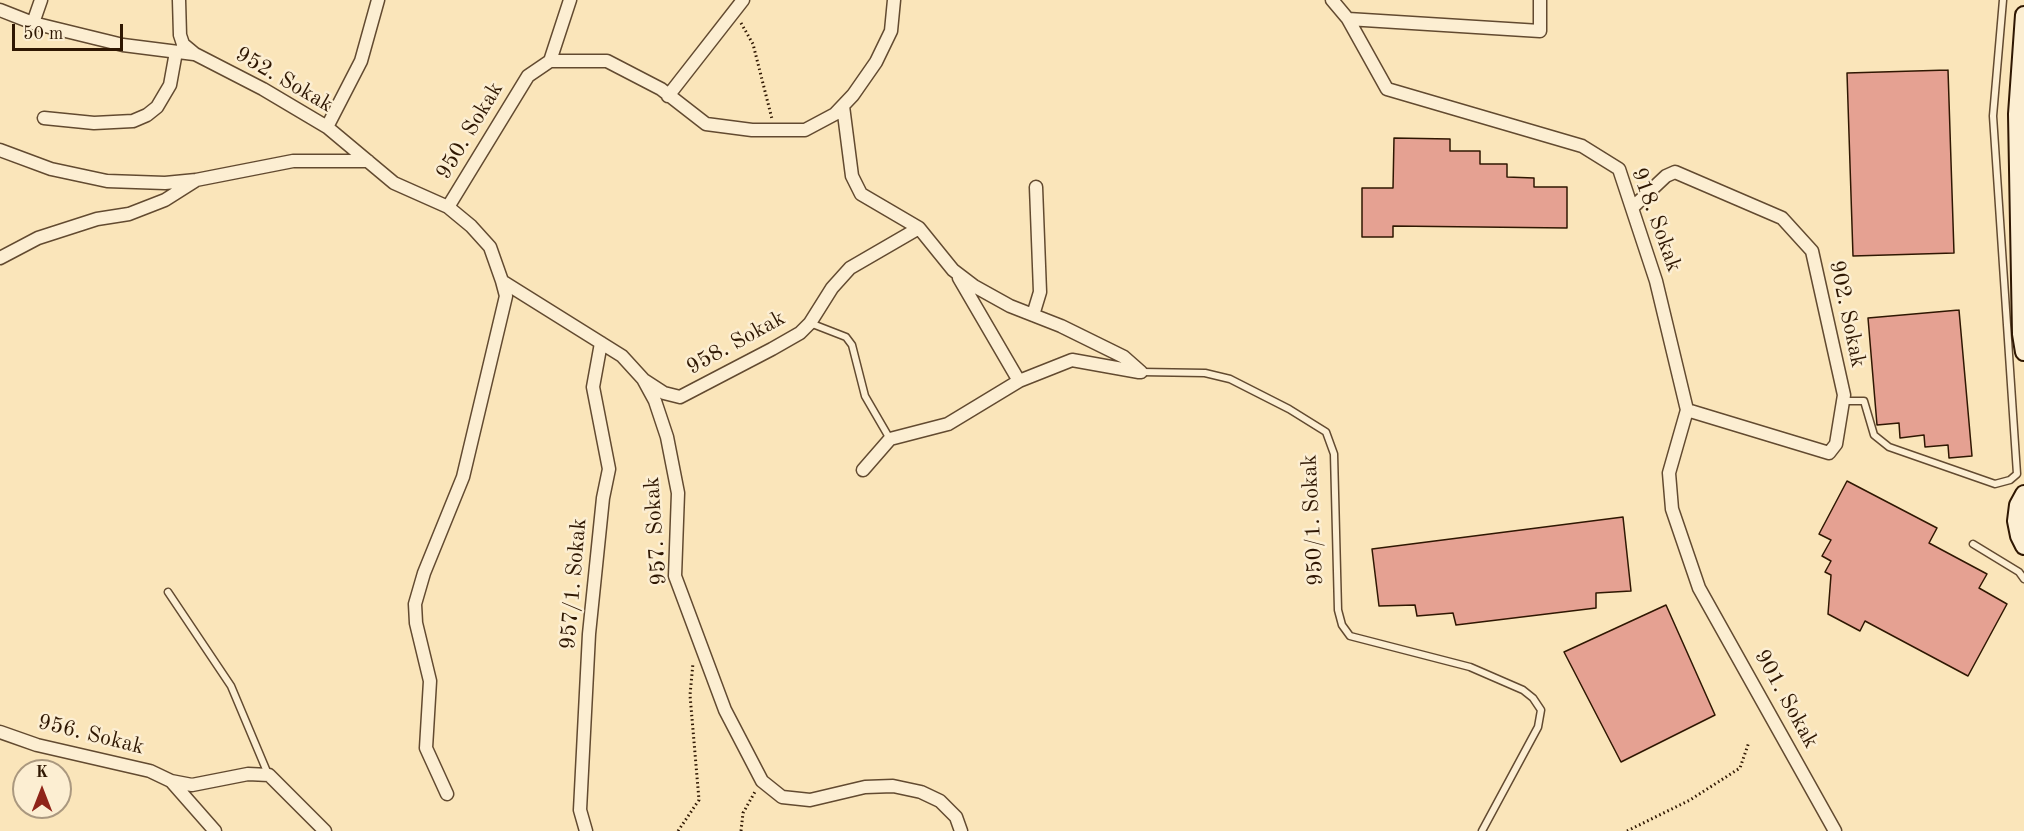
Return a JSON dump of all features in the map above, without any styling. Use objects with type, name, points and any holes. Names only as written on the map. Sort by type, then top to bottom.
[{"type":"street","points":[[33,23],[41,0]]},
{"type":"street","points":[[179,0],[180,35],[183,44],[195,54]]},
{"type":"street","points":[[327,127],[361,61],[378,0]]},
{"type":"street","points":[[570,0],[550,61],[607,61],[628,70],[706,124],[773,130],[805,130],[835,114],[843,106],[876,62],[891,31],[894,0]]},
{"type":"street","points":[[668,96],[743,0]]},
{"type":"street","name":"918. Sokak","points":[[1332,0],[1348,19],[1387,89],[1582,146],[1618,169],[1656,281],[1687,410],[1670,473],[1672,509],[1699,588]]},
{"type":"street","points":[[1348,19],[1540,31],[1540,0]]},
{"type":"street","points":[[0,10],[33,23],[123,45],[195,54]]},
{"type":"street","points":[[2024,15],[2018,114],[2024,352]]},
{"type":"street","points":[[44,118],[94,123],[132,121],[147,115],[157,107],[170,85],[176,52]]},
{"type":"street","name":"952. Sokak","points":[[195,54],[263,89],[327,127],[368,161]]},
{"type":"street","name":"950. Sokak","points":[[368,161],[394,183],[448,207],[528,76],[550,61]]},
{"type":"street","points":[[843,106],[852,176],[861,194],[919,228],[952,270],[1018,381]]},
{"type":"street","points":[[0,150],[51,169],[107,181],[165,183],[196,180],[293,161],[368,161]]},
{"type":"street","name":"902. Sokak","points":[[1632,208],[1666,176],[1675,172],[1782,218],[1812,251],[1844,395],[1836,444],[1829,453],[1687,410]]},
{"type":"street","points":[[0,258],[38,238],[97,219],[129,214],[165,200],[196,180]]},
{"type":"street","points":[[1033,315],[1040,292],[1036,187]]},
{"type":"street","points":[[447,794],[426,748],[430,681],[416,623],[415,604],[424,573],[463,477],[506,296],[489,247],[471,226],[448,207]]},
{"type":"street","points":[[2019,219],[2024,248]]},
{"type":"street","name":"958. Sokak","points":[[643,379],[664,393],[680,397],[800,333],[810,323],[832,288],[850,268],[919,228]]},
{"type":"street","points":[[952,270],[983,291],[1124,357],[1141,372]]},
{"type":"street","name":"957. Sokak","points":[[502,281],[622,356],[643,379],[655,401],[667,436],[678,493],[675,576],[725,710],[762,781],[782,797],[810,800],[866,788],[893,786],[921,792],[940,801],[956,818],[961,831]]},
{"type":"street","name":"957/1. Sokak","points":[[586,831],[580,810],[590,634],[603,498],[609,469],[593,387],[601,343]]},
{"type":"street","points":[[864,470],[890,439],[948,424],[1018,381],[1072,360],[1141,372]]},
{"type":"street","points":[[2024,494],[2018,506],[2016,521],[2024,546]]},
{"type":"street","name":"901. Sokak","points":[[1699,588],[1835,831]]},
{"type":"street","name":"956. Sokak","points":[[0,732],[37,745],[150,771],[171,781]]},
{"type":"street","points":[[171,781],[192,785],[248,774],[269,775],[325,831]]},
{"type":"street","points":[[171,781],[215,831]]},
{"type":"lane","points":[[1842,401],[1864,401],[1874,435],[1889,447],[1995,484],[2010,480],[2017,474],[1993,116],[2003,0]]},
{"type":"lane","points":[[810,323],[846,337],[852,345],[865,396],[890,439]]},
{"type":"lane","name":"950/1. Sokak","points":[[1141,372],[1205,373],[1230,379],[1289,409],[1326,432],[1334,454],[1338,610],[1342,625],[1350,636],[1470,667],[1523,690],[1533,698],[1541,710],[1538,727],[1482,831]]},
{"type":"lane","points":[[1973,544],[2019,572],[2024,579]]},
{"type":"lane","points":[[168,592],[231,686],[269,775]]},
{"type":"path","points":[[734,11],[753,44],[773,130]]},
{"type":"path","points":[[678,831],[699,800],[690,694],[696,634]]},
{"type":"path","points":[[1627,831],[1690,800],[1740,768],[1749,742]]},
{"type":"path","points":[[741,831],[743,813],[762,781]]},
{"type":"building","points":[[1948,70],[1954,253],[1853,256],[1847,73]]},
{"type":"building","points":[[1394,138],[1450,139],[1450,151],[1480,151],[1480,164],[1507,164],[1507,177],[1534,178],[1534,187],[1567,187],[1567,228],[1393,226],[1393,237],[1362,237],[1362,188],[1393,188]]},
{"type":"building","points":[[1959,310],[1972,456],[1949,458],[1948,445],[1925,447],[1924,435],[1900,438],[1899,423],[1877,425],[1868,318]]},
{"type":"building","points":[[1847,481],[1937,528],[1929,543],[1987,574],[1979,588],[2007,604],[1968,676],[1865,621],[1860,631],[1828,614],[1831,575],[1825,572],[1831,561],[1822,556],[1831,540],[1819,534]]},
{"type":"building","points":[[1623,517],[1631,591],[1596,593],[1596,608],[1456,625],[1453,613],[1417,616],[1415,605],[1379,606],[1372,549]]},
{"type":"building","points":[[1666,605],[1715,715],[1621,762],[1564,652]]}]
